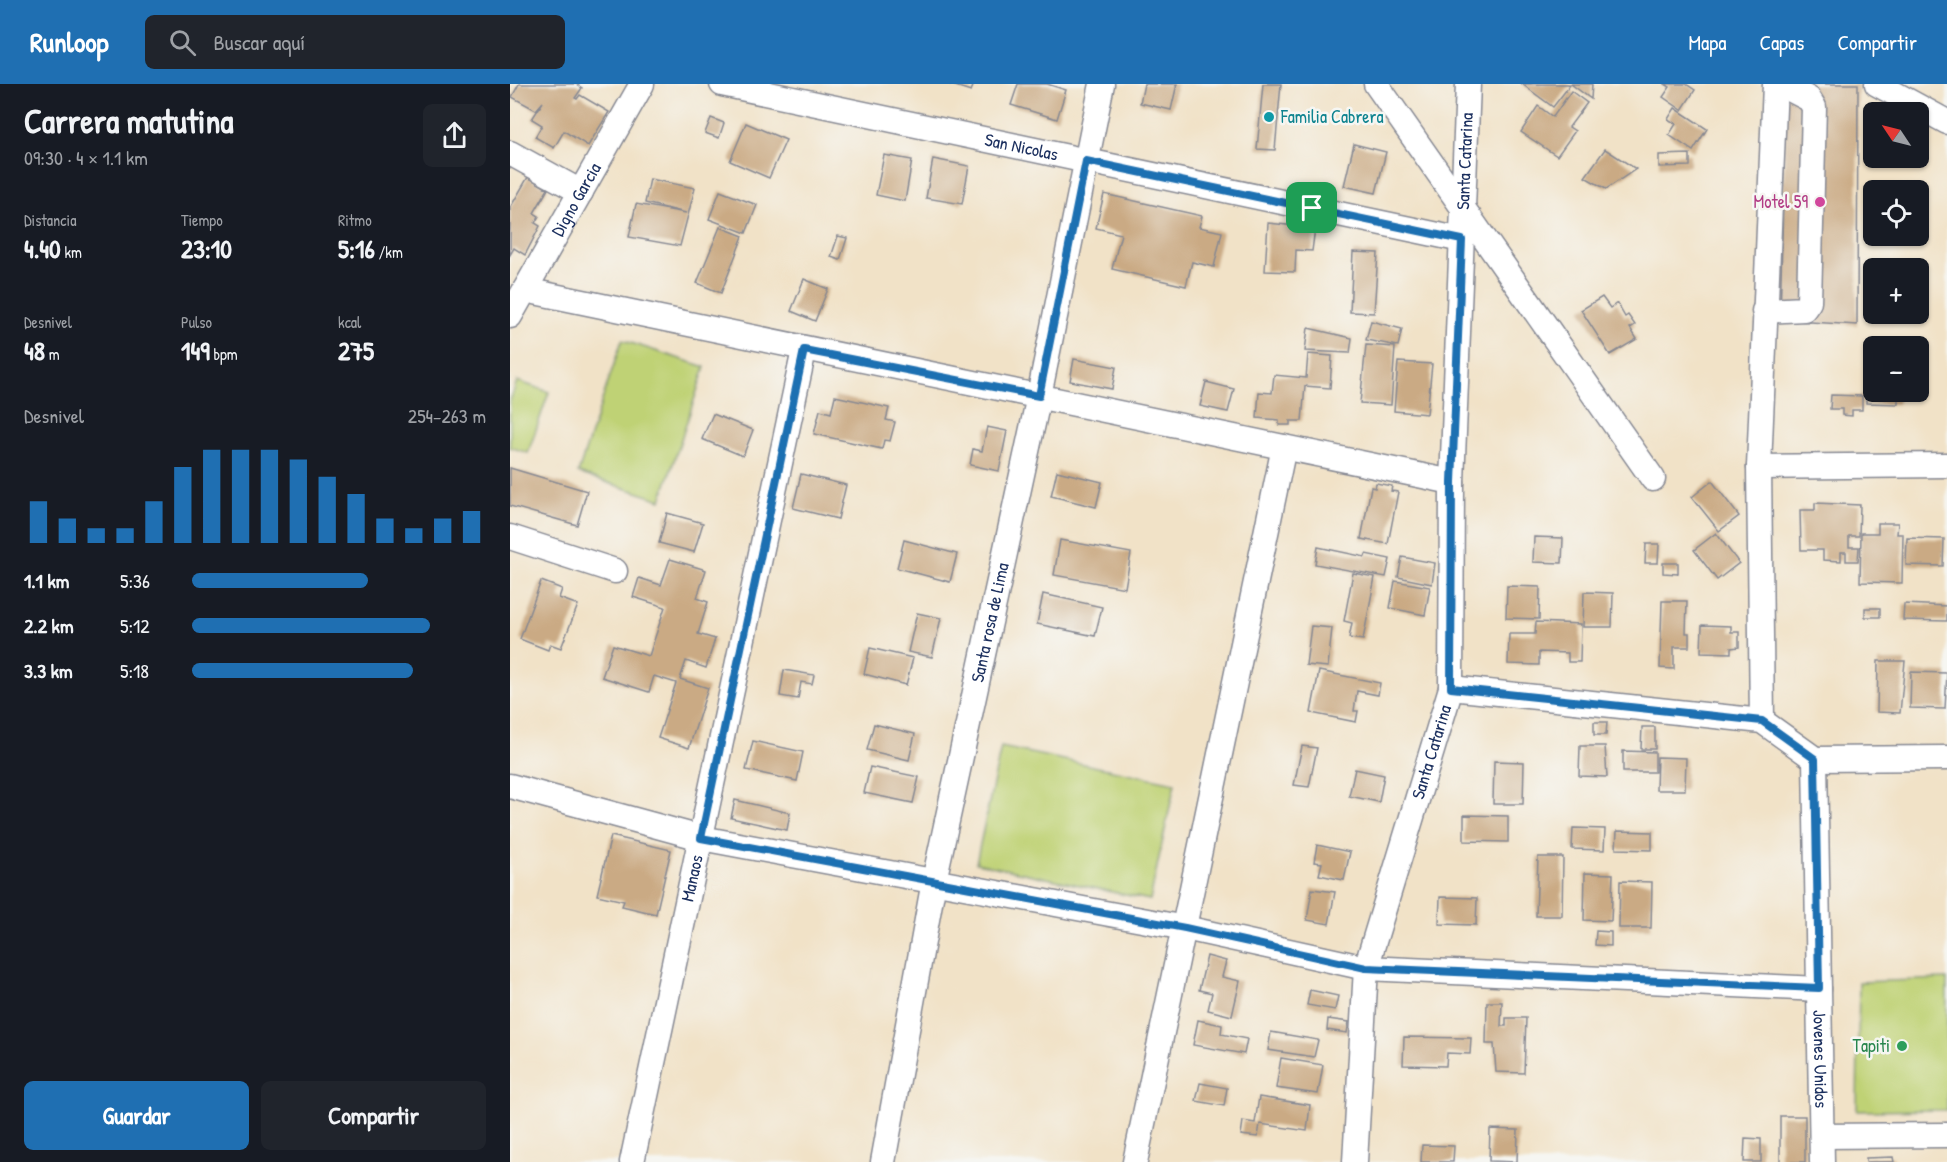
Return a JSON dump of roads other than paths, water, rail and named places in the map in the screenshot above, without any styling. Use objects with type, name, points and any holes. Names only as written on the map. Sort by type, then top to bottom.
[{"type":"street","name":"Digno Garcia","points":[[510,316],[642,84]]},
{"type":"street","name":"San Nicolas","points":[[722,84],[1462,240]]},
{"type":"street","name":"Santa rosa de Lima","points":[[883,1162],[934,881],[1039,396],[1102,84]]},
{"type":"street","points":[[1376,84],[1653,479]]},
{"type":"street","name":"Santa Catarina","points":[[1355,1162],[1366,968],[1451,688],[1452,482],[1468,84]]},
{"type":"street","points":[[1762,721],[1759,467],[1775,84]]},
{"type":"street","points":[[1764,311],[1804,309],[1809,302],[1814,107],[1809,99],[1780,84]]},
{"type":"street","points":[[1877,84],[1947,122]]},
{"type":"street","points":[[510,153],[581,192]]},
{"type":"street","points":[[525,290],[804,350],[1039,396],[1452,482]]},
{"type":"street","name":"Manaos","points":[[632,1162],[804,350]]},
{"type":"street","points":[[1135,1162],[1284,447]]},
{"type":"street","points":[[1759,467],[1947,465]]},
{"type":"street","points":[[510,537],[615,571]]},
{"type":"street","points":[[1451,688],[1762,721],[1815,759],[1947,758]]},
{"type":"street","name":"Jovenes Unidos","points":[[1815,759],[1822,1162]]},
{"type":"street","points":[[510,786],[701,838],[1185,928],[1366,968],[1819,988]]},
{"type":"street","points":[[1822,1136],[1947,1135]]},
{"type":"place","name":"Familia Cabrera","points":[[1269,117]]},
{"type":"place","name":"Motel 59","points":[[1820,202]]},
{"type":"place","name":"Tapiti","points":[[1902,1046]]}]
